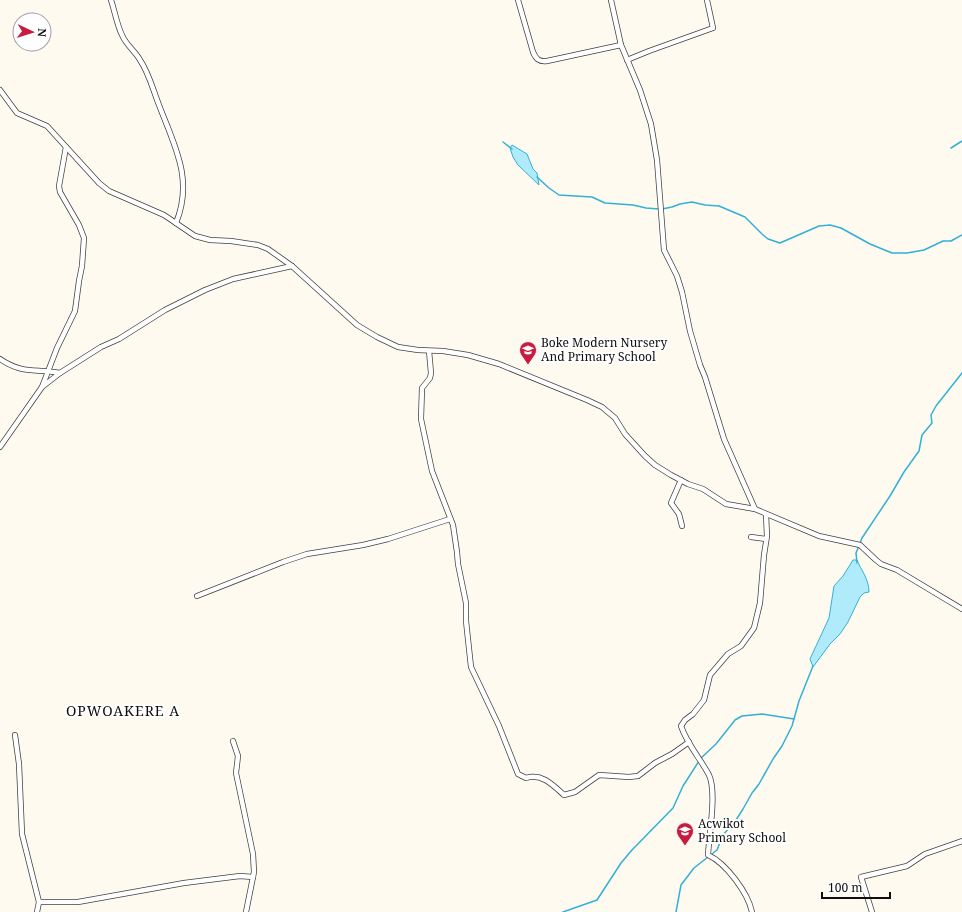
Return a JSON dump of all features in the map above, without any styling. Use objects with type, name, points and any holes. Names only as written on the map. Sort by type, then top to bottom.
[{"type":"street","points":[[111,0],[121,35],[128,46],[140,59],[147,73],[180,158],[183,191],[182,208],[176,223]]},
{"type":"street","points":[[518,0],[533,52],[539,61],[547,61],[621,44]]},
{"type":"street","points":[[611,0],[621,44],[640,90],[651,124],[657,165],[664,250],[682,292],[696,353],[724,439],[755,509]]},
{"type":"street","points":[[627,60],[713,28],[707,0]]},
{"type":"street","points":[[0,90],[17,113],[47,126],[99,183],[109,190],[160,213],[195,236],[210,240],[258,245],[268,249],[292,266],[352,320],[371,334],[398,347],[468,355],[499,364],[556,386],[602,407],[614,418],[625,434],[645,456],[655,465],[681,480],[703,489],[726,504],[755,509],[766,515],[819,536],[860,545],[881,564],[897,570],[962,608]]},
{"type":"street","points":[[0,447],[42,387],[57,348],[75,311],[84,248],[84,238],[79,225],[60,192],[59,186],[66,148]]},
{"type":"street","points":[[42,387],[60,373],[101,347],[119,339],[165,310],[204,290],[233,279],[292,266]]},
{"type":"street","points":[[429,351],[431,373],[430,378],[422,388],[421,419],[432,471],[453,525],[458,552],[458,564],[466,603],[466,620],[471,667],[499,726],[518,774],[526,778],[537,776],[548,781],[564,795],[568,795],[575,792],[599,775],[629,777],[638,776],[655,763],[678,751],[689,742]]},
{"type":"street","points":[[0,359],[12,366],[24,370],[60,373]]},
{"type":"street","points":[[681,480],[671,503],[679,514],[682,526]]},
{"type":"street","points":[[752,912],[750,902],[727,870],[708,855],[712,783],[683,733],[681,726],[682,723],[693,714],[704,700],[710,675],[728,654],[741,646],[754,628],[760,603],[767,528],[766,515]]},
{"type":"street","points":[[196,596],[307,554],[363,545],[388,539],[450,518]]},
{"type":"street","points":[[751,537],[766,539]]},
{"type":"street","points":[[15,735],[19,764],[22,834],[39,902],[37,912]]},
{"type":"street","points":[[233,741],[238,756],[236,773],[253,854],[253,877],[246,912]]},
{"type":"street","points":[[872,912],[862,877],[907,866],[924,854],[962,841]]},
{"type":"street","points":[[39,902],[78,902],[184,883],[240,876],[253,877]]},
{"type":"water","points":[[512,145],[527,154],[533,169],[537,173],[539,185],[518,165],[510,148]]},
{"type":"water","points":[[853,560],[857,560],[868,583],[869,592],[864,593],[860,597],[848,622],[840,634],[830,644],[813,667],[810,659],[829,618],[834,586],[843,576]]},
{"type":"waterway","points":[[951,148],[962,141]]},
{"type":"waterway","points":[[503,142],[512,149]]},
{"type":"waterway","points":[[537,177],[559,195],[592,197],[605,203],[659,209]]},
{"type":"waterway","points":[[662,209],[692,202],[719,206],[745,217],[768,239],[780,243],[819,226],[830,225],[841,228],[870,244],[892,253],[907,253],[924,250],[943,241],[951,241],[962,235]]},
{"type":"waterway","points":[[857,563],[856,553],[862,538],[919,451],[922,435],[932,423],[931,415],[936,406],[962,373]]},
{"type":"waterway","points":[[676,912],[681,885],[694,868],[717,850],[723,835],[736,820],[782,746],[792,726],[799,701],[813,666]]},
{"type":"waterway","points":[[701,758],[716,744],[735,720],[742,716],[762,714],[794,719]]},
{"type":"waterway","points":[[563,912],[597,900],[621,863],[673,808],[683,786],[699,761]]},
{"type":"place","name":"Boke Modern Nursery And Primary School","points":[[528,365]]},
{"type":"place","name":"Acwikot Primary School","points":[[685,846]]},
{"type":"district","name":"OPWOAKERE A","points":[[123,711]]}]
